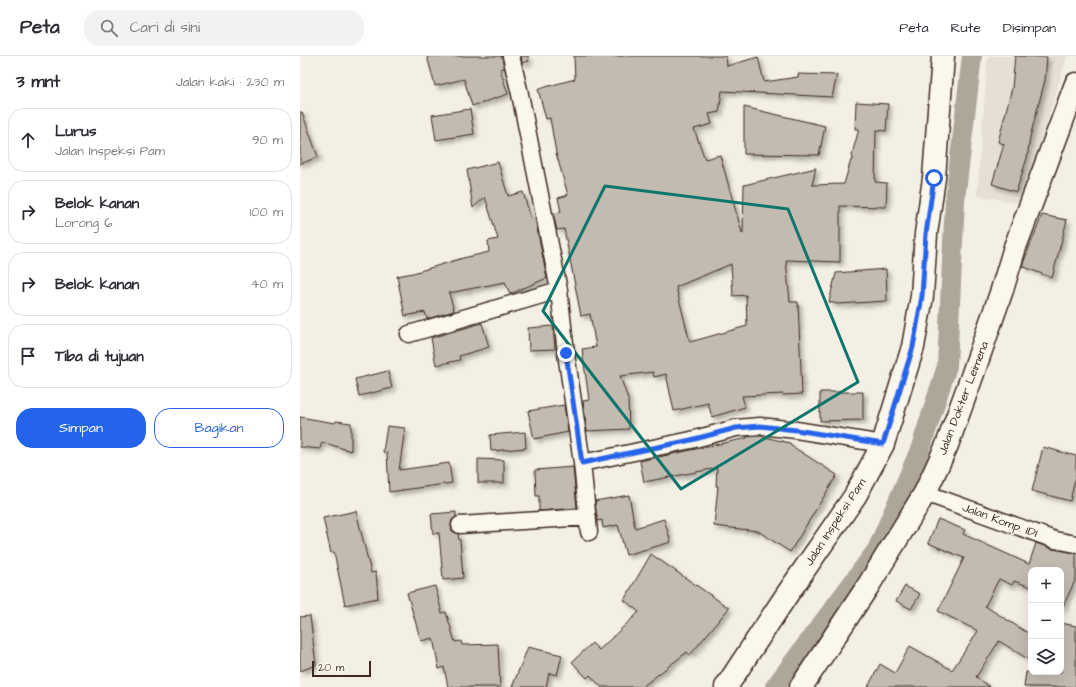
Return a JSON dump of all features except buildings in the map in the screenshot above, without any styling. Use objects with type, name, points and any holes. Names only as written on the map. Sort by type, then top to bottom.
[{"type":"main road","name":"Jalan Inspeksi Pam","points":[[726,687],[855,496],[883,444],[913,347],[922,296],[926,234],[934,178],[943,56]]},
{"type":"main road","name":"Jalan Dokter Leimena","points":[[801,687],[868,586],[925,493],[947,445],[1002,290],[1015,247],[1076,84]]},
{"type":"street","points":[[460,525],[588,524],[582,463],[558,290],[520,94],[511,56]]},
{"type":"street","points":[[409,334],[558,290]]},
{"type":"street","points":[[582,463],[691,440],[736,428],[760,426],[796,430],[883,444]]},
{"type":"street","name":"Jalan Komp. IDI","points":[[925,493],[1055,540],[1076,544]]},
{"type":"highlighted area","points":[[605,186],[788,209],[858,382],[681,489],[543,311]]},
{"type":"shaded area","points":[[988,56],[1067,56],[1022,204],[977,195]]},
{"type":"waterway","points":[[775,687],[877,550],[920,450],[947,366],[955,200],[972,56]]},
{"type":"route","points":[[566,353],[582,463],[691,440],[736,428],[760,426],[796,430],[883,444],[913,347],[922,296],[926,234],[934,178]]}]
